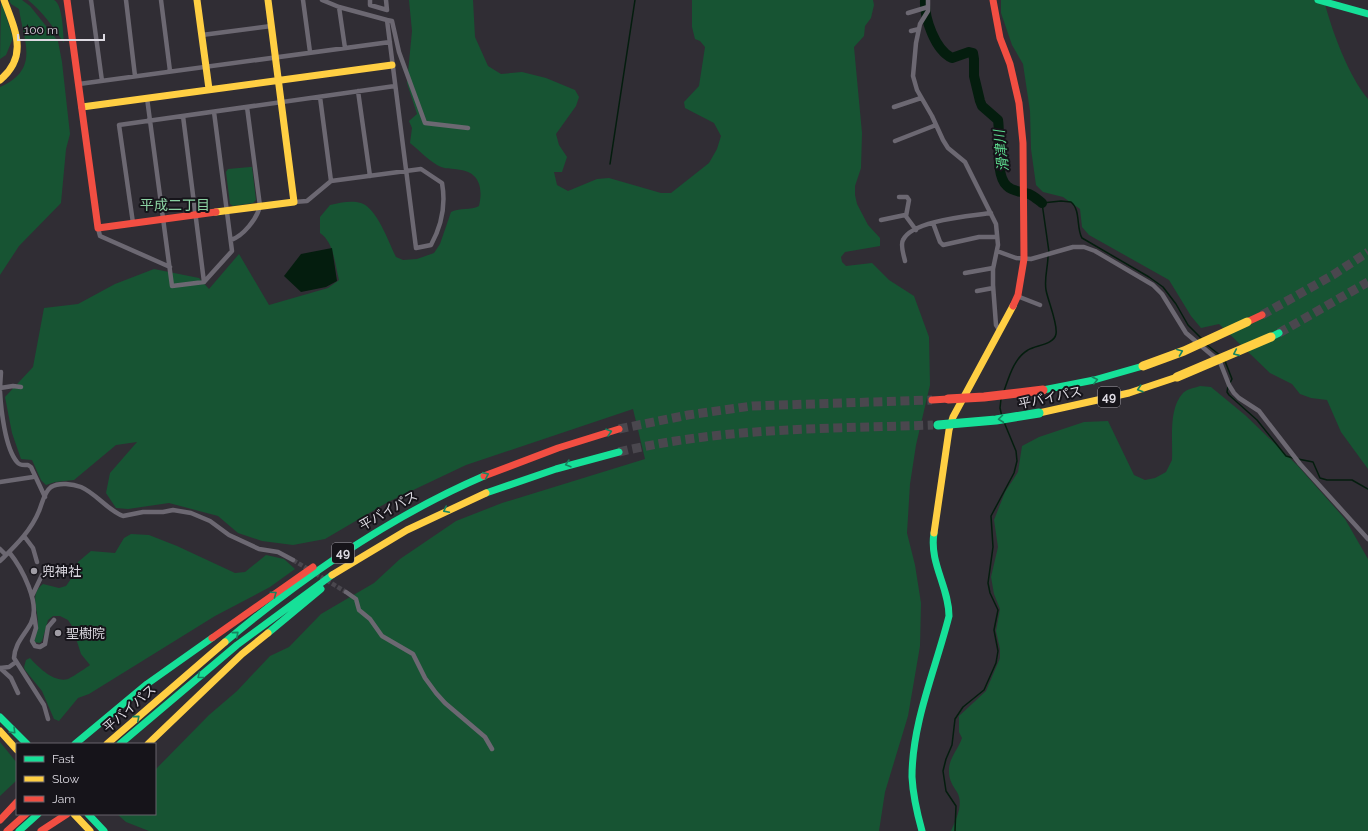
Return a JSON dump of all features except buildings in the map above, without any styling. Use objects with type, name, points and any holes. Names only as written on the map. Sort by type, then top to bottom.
[{"type":"main road","points":[[0,80],[12,69],[18,57],[18,42],[4,0]]},
{"type":"main road","points":[[67,0],[98,228],[294,202],[268,0]]},
{"type":"main road","points":[[197,0],[209,89]]},
{"type":"main road","points":[[922,831],[914,804],[914,746],[949,616],[949,605],[936,567],[932,543],[949,430],[953,417],[1000,331],[1017,296],[1024,258],[1023,143],[1019,103],[1010,64],[1000,38],[993,0]]},
{"type":"main road","points":[[1318,0],[1368,14]]},
{"type":"main road","points":[[82,107],[392,65]]},
{"type":"main road","name":"平バイパス","points":[[932,400],[984,397],[1043,390],[1094,380],[1143,366],[1184,351],[1262,315]]},
{"type":"main road","name":"平バイパス","points":[[936,425],[1002,419],[1039,413],[1129,393],[1177,377],[1220,360],[1275,335]]},
{"type":"main road","name":"平バイパス","points":[[108,743],[215,652],[301,583],[385,526],[464,484],[538,453],[619,429]]},
{"type":"main road","name":"平バイパス","points":[[121,743],[256,630],[336,572],[395,536],[452,507],[525,478],[570,463],[619,452]]},
{"type":"main road","points":[[76,743],[147,684],[348,544],[397,516],[464,484]]},
{"type":"main road","points":[[149,743],[208,686],[283,619],[320,590],[395,536]]},
{"type":"main road","points":[[0,717],[26,743]]},
{"type":"main road","points":[[0,731],[16,749]]},
{"type":"main road","points":[[0,820],[16,803]]},
{"type":"main road","points":[[7,831],[25,815]]},
{"type":"main road","points":[[19,831],[37,815]]},
{"type":"main road","points":[[41,831],[65,815]]},
{"type":"main road","points":[[75,815],[90,831]]},
{"type":"main road","points":[[89,815],[104,831]]},
{"type":"street","points":[[91,0],[102,81]]},
{"type":"street","points":[[126,0],[135,76]]},
{"type":"street","points":[[161,0],[170,71]]},
{"type":"street","points":[[303,0],[310,52]]},
{"type":"street","points":[[322,0],[339,7],[392,21],[399,52],[425,123],[468,128]]},
{"type":"street","points":[[370,0],[370,5],[387,10],[386,0]]},
{"type":"street","points":[[928,0],[928,7],[919,29],[914,55],[913,76],[917,90],[948,148],[965,162],[996,224],[997,250],[993,268],[993,288],[996,325],[1000,331]]},
{"type":"street","points":[[339,7],[345,48]]},
{"type":"street","points":[[908,13],[928,7]]},
{"type":"street","points":[[294,202],[307,201],[331,181],[407,170],[421,169],[442,184],[444,208],[432,245],[416,248],[407,170],[386,20]]},
{"type":"street","points":[[202,35],[271,26]]},
{"type":"street","points":[[911,31],[919,29]]},
{"type":"street","points":[[79,84],[390,42]]},
{"type":"street","points":[[133,223],[119,125],[395,86]]},
{"type":"street","points":[[358,91],[370,176]]},
{"type":"street","points":[[320,97],[331,181]]},
{"type":"street","points":[[147,98],[172,286],[204,282],[232,251],[214,112]]},
{"type":"street","points":[[894,107],[921,98]]},
{"type":"street","points":[[231,240],[239,237],[259,212],[260,206],[247,107]]},
{"type":"street","points":[[182,116],[204,282]]},
{"type":"street","points":[[896,141],[936,126]]},
{"type":"street","points":[[899,197],[907,197],[909,200],[906,216],[916,230]]},
{"type":"street","points":[[905,262],[903,240],[916,230],[954,217],[991,213]]},
{"type":"street","points":[[881,220],[903,215],[906,216]]},
{"type":"street","points":[[933,223],[940,242],[943,245],[979,237],[997,237]]},
{"type":"street","points":[[98,228],[100,236],[170,268]]},
{"type":"street","points":[[997,250],[1011,256],[1035,258],[1073,247],[1084,247],[1095,251],[1160,290],[1186,333],[1220,362],[1229,385],[1234,393],[1259,411],[1300,464],[1368,539]]},
{"type":"street","points":[[965,273],[993,268]]},
{"type":"street","points":[[977,291],[993,288]]},
{"type":"street","points":[[1017,296],[1040,305]]},
{"type":"street","points":[[1,372],[0,388],[13,386],[21,388]]},
{"type":"street","points":[[0,391],[2,418],[10,448],[17,463],[22,466],[28,464],[45,497]]},
{"type":"street","points":[[0,482],[34,476]]},
{"type":"street","points":[[0,561],[24,536],[36,519],[51,487],[56,485],[73,484],[93,493],[98,500],[123,516],[143,512],[164,512],[173,510],[191,513],[210,521],[230,535],[259,549],[278,552],[293,560]]},
{"type":"street","points":[[24,536],[33,548],[37,562]]},
{"type":"street","points":[[0,549],[16,560],[32,596],[36,628],[32,642],[35,646],[44,645],[48,627],[54,620]]},
{"type":"street","points":[[32,596],[42,575]]},
{"type":"street","points":[[346,592],[356,599],[359,610],[369,618],[382,636],[413,654],[425,678],[436,693],[445,703],[485,737],[492,749]]},
{"type":"street","points":[[34,614],[32,622],[16,645],[14,658],[44,705],[48,719]]},
{"type":"street","points":[[0,668],[9,667],[16,662]]},
{"type":"street","points":[[0,668],[11,678],[18,693]]},
{"type":"green space","points":[[1,0],[13,38],[6,55],[0,59]]},
{"type":"green space","points":[[9,0],[22,0],[30,6],[58,41],[62,62],[70,134],[66,149],[61,203],[19,246],[0,275],[0,87],[13,80],[21,72],[25,63],[26,54],[26,44],[19,9],[11,4]]},
{"type":"green space","points":[[28,0],[54,0],[57,3],[61,13],[64,43],[43,14]]},
{"type":"green space","points":[[409,0],[473,0],[475,37],[488,66],[501,74],[522,72],[546,78],[575,90],[579,97],[576,106],[556,134],[559,145],[567,157],[562,172],[554,172],[557,185],[568,191],[597,179],[609,178],[661,193],[671,193],[709,163],[717,149],[721,136],[714,123],[685,108],[684,102],[699,86],[705,47],[700,41],[695,39],[692,27],[692,0],[873,0],[874,5],[871,18],[865,26],[864,36],[854,47],[862,133],[861,168],[855,186],[855,195],[857,204],[868,225],[880,238],[880,246],[845,252],[841,257],[842,262],[846,266],[872,263],[889,280],[914,296],[929,337],[930,385],[916,445],[910,484],[907,533],[915,565],[921,603],[920,646],[908,716],[885,792],[879,831],[149,831],[126,822],[118,815],[156,815],[156,769],[209,715],[237,691],[270,656],[289,647],[321,614],[374,583],[400,559],[456,521],[502,503],[645,459],[633,409],[466,465],[388,502],[325,539],[293,545],[262,541],[238,533],[218,516],[169,503],[128,509],[116,508],[106,493],[110,473],[137,442],[116,445],[74,480],[55,482],[46,485],[41,480],[32,460],[21,459],[12,433],[5,397],[33,367],[44,308],[78,304],[115,284],[154,269],[199,278],[209,289],[239,254],[269,305],[328,288],[339,280],[331,248],[325,237],[320,233],[320,217],[330,205],[353,202],[361,203],[367,206],[382,227],[396,257],[403,260],[417,259],[434,253],[440,244],[451,212],[479,206],[481,194],[479,183],[472,174],[461,170],[440,167],[410,143],[412,128],[409,121],[417,114],[407,83],[412,31]]},
{"type":"green space","points":[[1001,0],[1324,0],[1331,25],[1348,66],[1361,90],[1368,99],[1368,469],[1341,432],[1327,400],[1311,398],[1300,394],[1292,384],[1270,373],[1219,324],[1201,328],[1191,316],[1169,280],[1089,235],[1082,227],[1080,209],[1063,197],[1043,192],[1036,185],[1031,149],[1030,111],[1023,64],[1012,45],[1001,13]]},
{"type":"green space","points":[[252,167],[256,200],[253,203],[233,206],[230,204],[226,172],[228,169]]},
{"type":"green space","points":[[1200,386],[1211,387],[1245,415],[1298,466],[1345,519],[1368,559],[1368,831],[951,831],[957,817],[960,802],[949,775],[950,763],[962,738],[959,732],[959,716],[986,691],[1000,658],[1000,649],[996,631],[1000,609],[994,594],[991,577],[998,547],[994,520],[1005,492],[1018,472],[1022,446],[1039,437],[1084,422],[1108,421],[1134,475],[1145,480],[1155,478],[1166,472],[1172,460],[1172,425],[1175,407],[1178,400],[1183,393]]},
{"type":"green space","points":[[131,534],[149,535],[177,546],[235,573],[245,572],[266,555],[284,559],[295,569],[270,587],[215,616],[89,694],[78,698],[59,721],[54,719],[42,691],[25,670],[24,667],[26,660],[30,658],[37,666],[47,673],[57,679],[63,680],[70,678],[90,665],[81,654],[72,626],[68,620],[60,616],[53,616],[48,620],[42,641],[40,643],[34,642],[38,625],[35,602],[36,592],[43,584],[59,588],[66,586],[73,576],[78,562],[91,551],[115,553],[124,538]]},
{"type":"green space","points":[[0,742],[16,762],[16,781],[0,796]]},
{"type":"shaded area","points":[[332,248],[337,281],[326,287],[301,292],[284,276],[301,254]]},
{"type":"waterway","points":[[610,164],[635,0]]},
{"type":"waterway","name":"滑津川","points":[[925,0],[926,16],[932,33],[940,48],[952,58],[969,52],[973,53],[974,76],[980,101],[982,106],[998,120],[999,165],[1003,181],[1009,188],[1031,195],[1042,203]]},
{"type":"waterway","points":[[1049,252],[1042,203],[1061,201],[1071,202],[1076,210],[1082,238],[1149,277],[1163,287],[1176,304],[1188,325],[1202,339]]},
{"type":"waterway","points":[[1004,391],[1010,374],[1023,353],[1031,348],[1048,343],[1055,338],[1056,324],[1047,295],[1046,286],[1048,256]]},
{"type":"waterway","points":[[1207,345],[1221,356]]},
{"type":"waterway","points":[[1225,361],[1232,379],[1230,383]]},
{"type":"waterway","points":[[1228,386],[1227,392],[1229,395],[1257,420],[1286,456],[1293,458]]},
{"type":"waterway","points":[[1001,399],[1000,408],[1002,417]]},
{"type":"waterway","points":[[955,831],[956,806],[946,791],[943,771],[952,745],[955,719],[963,707],[984,690],[996,663],[998,651],[994,630],[998,610],[990,593],[988,583],[993,547],[991,516],[1014,473],[1017,461],[1016,451],[1004,422]]},
{"type":"waterway","points":[[1298,459],[1313,462],[1320,478],[1327,480],[1352,480],[1368,489]]},
{"type":"tunnel","points":[[1262,315],[1333,275],[1368,252]]},
{"type":"tunnel","points":[[1279,333],[1368,282]]},
{"type":"tunnel","points":[[619,429],[688,415],[752,406],[932,400]]},
{"type":"tunnel","points":[[619,452],[698,438],[737,434],[815,429],[933,425]]},
{"type":"tunnel","points":[[293,560],[346,592]]},
{"type":"traffic: fast","points":[[1318,0],[1368,14]]},
{"type":"traffic: fast","points":[[1271,337],[1279,333]]},
{"type":"traffic: fast","points":[[1043,390],[1094,380],[1143,366]]},
{"type":"traffic: fast","points":[[938,425],[996,420],[1039,413]]},
{"type":"traffic: fast","points":[[486,493],[556,469],[619,452]]},
{"type":"traffic: fast","points":[[225,642],[285,594],[348,550],[415,510],[484,476]]},
{"type":"traffic: fast","points":[[922,831],[913,791],[913,756],[920,716],[949,616],[946,595],[934,555],[934,533]]},
{"type":"traffic: fast","points":[[121,743],[237,645],[332,575]]},
{"type":"traffic: fast","points":[[268,633],[321,589]]},
{"type":"traffic: fast","points":[[76,743],[147,684],[212,638]]},
{"type":"traffic: fast","points":[[0,717],[26,743]]},
{"type":"traffic: fast","points":[[19,831],[37,815]]},
{"type":"traffic: fast","points":[[89,815],[104,831]]},
{"type":"traffic: slow","points":[[0,80],[9,71],[17,52],[15,32],[4,0]]},
{"type":"traffic: slow","points":[[197,0],[209,89]]},
{"type":"traffic: slow","points":[[216,212],[294,202],[268,0]]},
{"type":"traffic: slow","points":[[82,107],[392,65]]},
{"type":"traffic: slow","points":[[934,533],[949,430],[953,417],[1013,306]]},
{"type":"traffic: slow","points":[[1143,366],[1184,351],[1247,322]]},
{"type":"traffic: slow","points":[[1177,377],[1271,337]]},
{"type":"traffic: slow","points":[[1039,413],[1129,393],[1177,377]]},
{"type":"traffic: slow","points":[[332,575],[407,530],[486,493]]},
{"type":"traffic: slow","points":[[149,743],[242,654],[268,633]]},
{"type":"traffic: slow","points":[[108,743],[225,642]]},
{"type":"traffic: slow","points":[[0,731],[16,749]]},
{"type":"traffic: slow","points":[[75,815],[90,831]]},
{"type":"traffic: jam","points":[[67,0],[98,228],[216,212]]},
{"type":"traffic: jam","points":[[993,0],[1000,38],[1010,64],[1019,103],[1023,143],[1024,259],[1018,295],[1013,306]]},
{"type":"traffic: jam","points":[[1247,322],[1262,315]]},
{"type":"traffic: jam","points":[[948,399],[984,397],[1043,390]]},
{"type":"traffic: jam","points":[[932,400],[948,399]]},
{"type":"traffic: jam","points":[[484,476],[558,448],[619,429]]},
{"type":"traffic: jam","points":[[212,638],[313,567]]},
{"type":"traffic: jam","points":[[0,820],[16,803]]},
{"type":"traffic: jam","points":[[7,831],[25,815]]},
{"type":"traffic: jam","points":[[41,831],[65,815]]},
{"type":"place","name":"兜神社","points":[[34,571]]},
{"type":"place","name":"聖樹院","points":[[58,633]]},
{"type":"district","name":"平成二丁目","points":[[175,205]]}]
